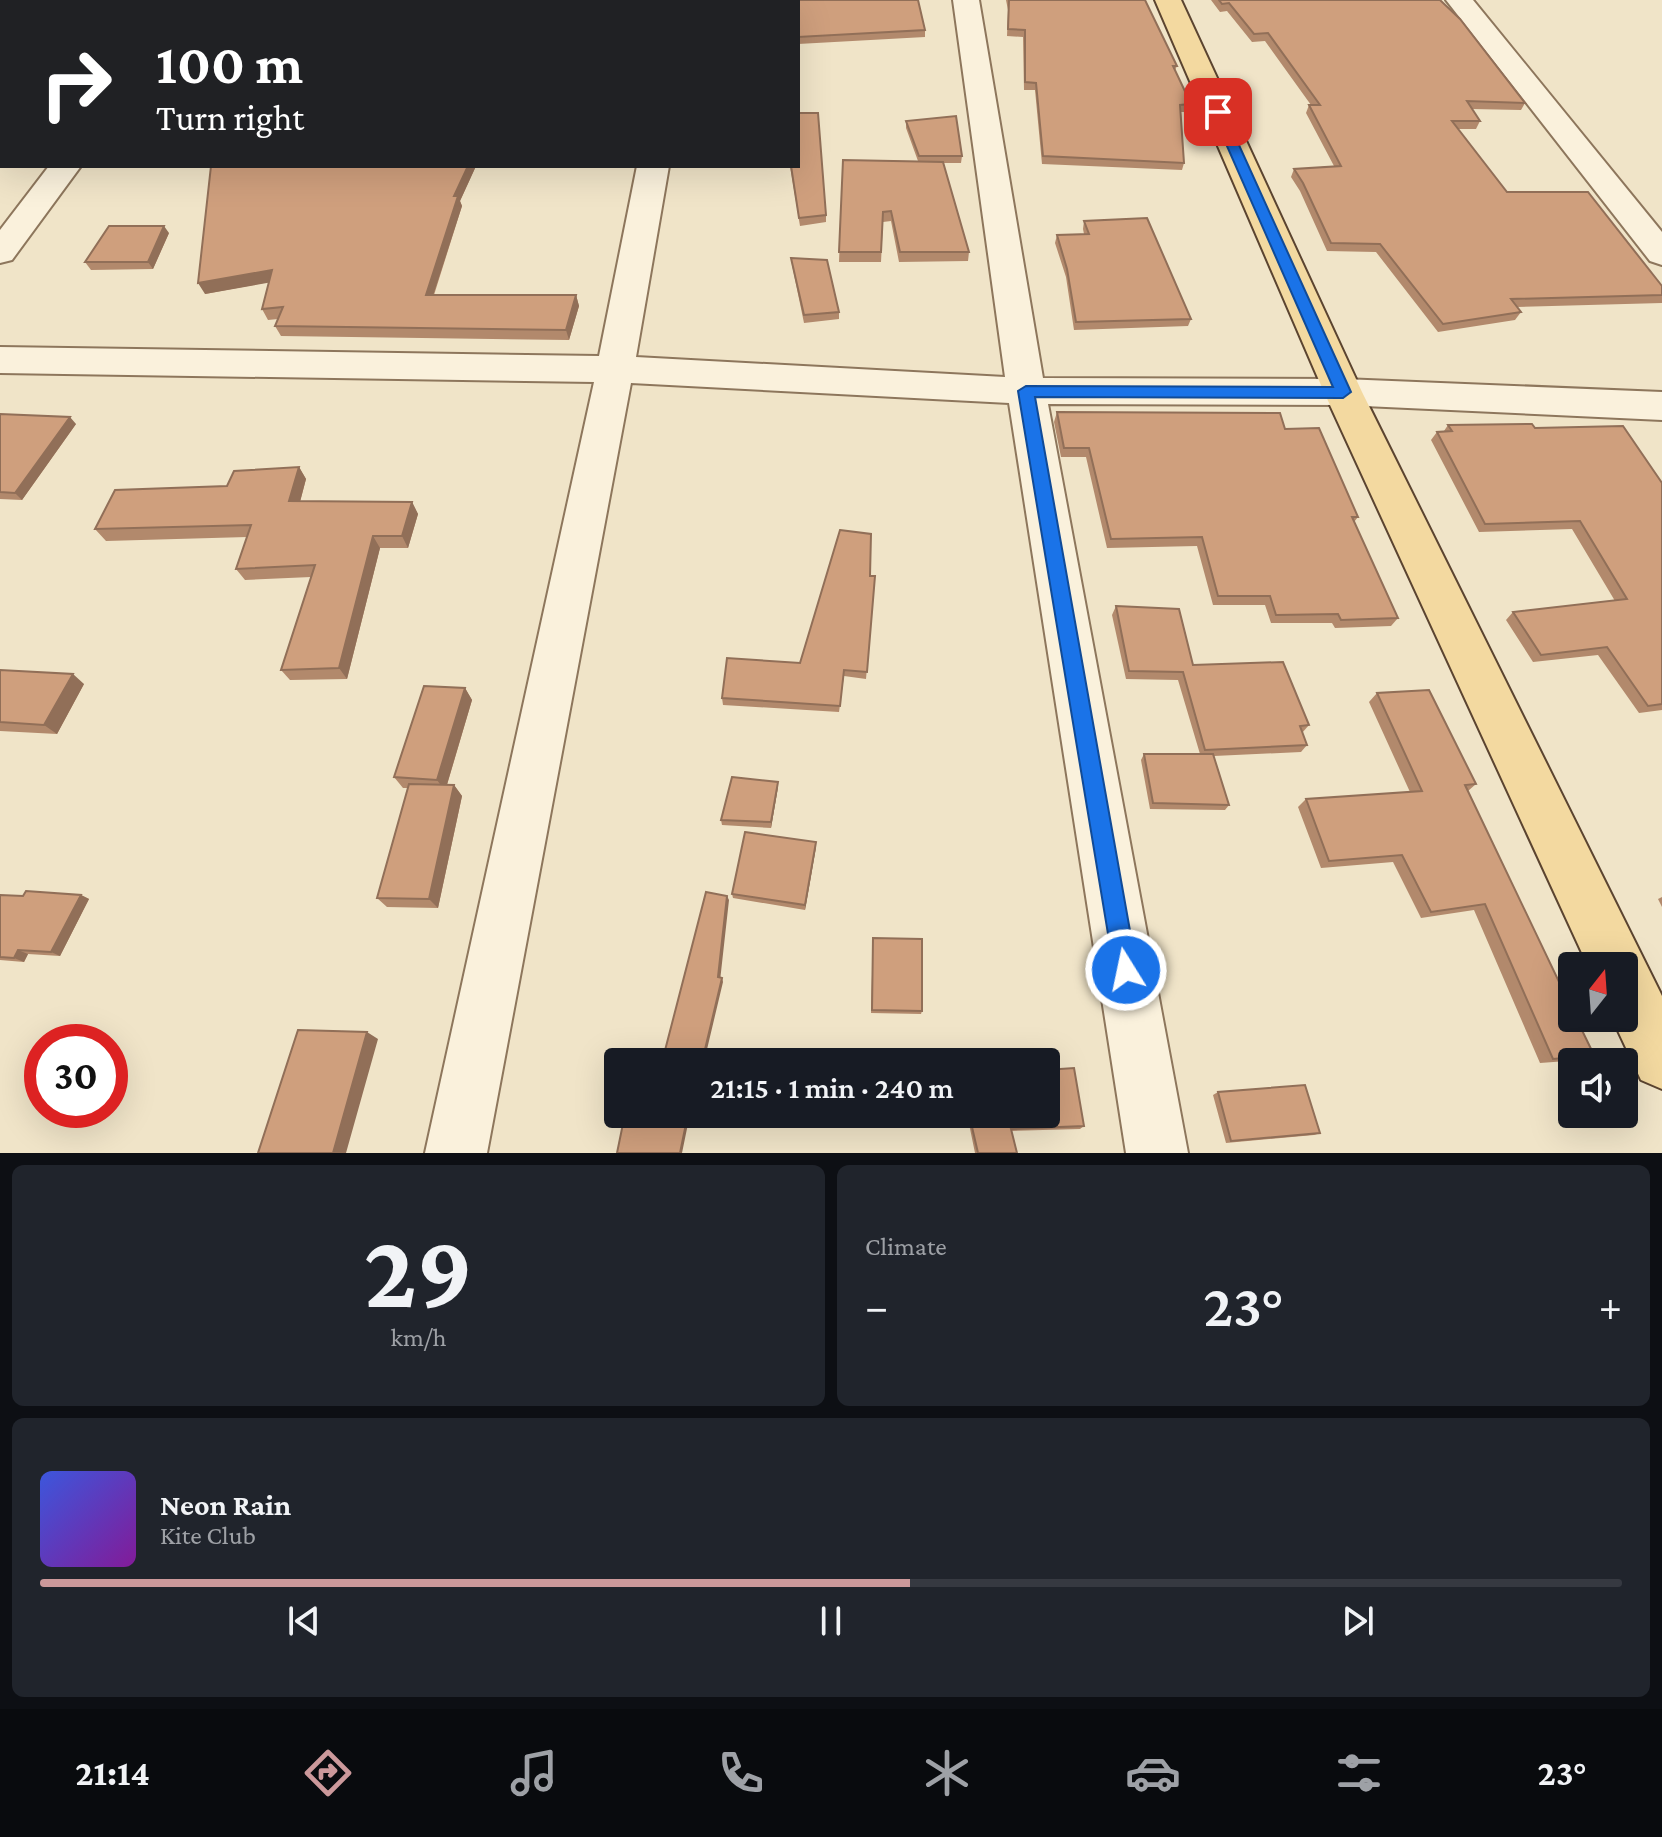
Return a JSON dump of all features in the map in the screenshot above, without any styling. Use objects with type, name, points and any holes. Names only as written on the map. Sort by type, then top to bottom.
[{"type":"main road","points":[[1168,0],[1343,392],[1610,952]]},
{"type":"main road","points":[[1638,1009],[1662,1059]]},
{"type":"street","points":[[966,0],[1026,391],[1157,1153]]},
{"type":"street","points":[[1459,0],[1662,254]]},
{"type":"street","points":[[0,253],[64,168]]},
{"type":"street","points":[[456,1153],[615,369],[653,168]]},
{"type":"street","points":[[0,360],[615,369],[1026,391],[1343,392],[1662,406]]},
{"type":"building","points":[[800,0],[918,0],[925,30],[800,37]]},
{"type":"building","points":[[1009,0],[1145,0],[1177,66],[1173,66],[1191,104],[1180,105],[1184,163],[1043,156],[1036,83],[1025,82],[1025,30],[1008,29]]},
{"type":"building","points":[[1219,0],[1440,0],[1460,19],[1525,103],[1467,101],[1480,121],[1452,121],[1507,192],[1588,192],[1662,286],[1662,295],[1511,299],[1521,312],[1443,324],[1380,244],[1331,243],[1294,169],[1341,166],[1309,105],[1320,105],[1268,33],[1254,34],[1229,3],[1222,4]]},
{"type":"building","points":[[800,113],[818,113],[826,215],[799,218],[791,168],[800,168]]},
{"type":"building","points":[[956,116],[962,156],[919,156],[906,121]]},
{"type":"building","points":[[843,160],[943,162],[969,252],[900,252],[891,211],[883,212],[881,252],[839,252]]},
{"type":"building","points":[[211,168],[467,168],[454,196],[458,196],[426,295],[576,295],[566,330],[275,326],[283,307],[262,309],[272,270],[198,283]]},
{"type":"building","points":[[1147,218],[1191,319],[1076,322],[1067,269],[1057,235],[1089,234],[1084,221]]},
{"type":"building","points":[[109,226],[164,226],[148,262],[85,262]]},
{"type":"building","points":[[791,258],[827,260],[839,312],[804,315]]},
{"type":"building","points":[[1057,412],[1280,413],[1285,429],[1319,428],[1358,517],[1352,517],[1398,618],[1341,620],[1338,614],[1276,615],[1270,596],[1218,596],[1202,537],[1111,539],[1089,448],[1064,448]]},
{"type":"building","points":[[0,414],[70,417],[15,493],[0,492]]},
{"type":"building","points":[[1532,424],[1535,428],[1623,426],[1662,483],[1662,704],[1648,706],[1607,647],[1541,655],[1513,612],[1627,599],[1580,521],[1485,524],[1437,432],[1452,431],[1448,425]]},
{"type":"building","points":[[299,467],[289,501],[412,502],[402,536],[373,536],[339,668],[281,670],[315,565],[236,569],[251,525],[95,529],[115,490],[227,486],[234,471]]},
{"type":"building","points":[[840,530],[871,534],[870,576],[875,576],[867,672],[844,670],[840,706],[722,698],[727,658],[800,663]]},
{"type":"building","points":[[1116,606],[1179,609],[1193,665],[1283,662],[1309,725],[1300,726],[1307,745],[1205,750],[1183,672],[1129,671]]},
{"type":"building","points":[[0,670],[73,674],[44,725],[0,722]]},
{"type":"building","points":[[424,686],[465,688],[437,780],[394,777]]},
{"type":"building","points":[[1429,690],[1476,784],[1465,785],[1558,980],[1558,1032],[1583,1032],[1591,1048],[1558,1048],[1558,1059],[1553,1059],[1485,904],[1431,912],[1402,855],[1329,861],[1306,799],[1422,791],[1377,693]]},
{"type":"building","points":[[1144,754],[1213,754],[1229,805],[1153,803]]},
{"type":"building","points":[[732,777],[778,782],[771,822],[721,820]]},
{"type":"building","points":[[409,784],[454,785],[429,899],[377,898]]},
{"type":"building","points":[[745,832],[816,842],[805,905],[732,894]]},
{"type":"building","points":[[26,891],[81,895],[51,952],[18,950],[14,958],[0,957],[0,895],[23,896]]},
{"type":"building","points":[[706,892],[727,896],[718,977],[722,978],[705,1048],[666,1048]]},
{"type":"building","points":[[873,938],[922,939],[922,1011],[872,1010]]},
{"type":"building","points":[[298,1030],[367,1032],[333,1153],[258,1153]]},
{"type":"building","points":[[1074,1068],[1084,1126],[1060,1127],[1060,1069]]},
{"type":"building","points":[[1305,1085],[1320,1133],[1231,1141],[1218,1092]]},
{"type":"building","points":[[622,1128],[685,1128],[680,1153],[617,1153]]},
{"type":"building","points":[[972,1128],[1035,1128],[1011,1129],[1017,1153],[978,1153]]},
{"type":"route","points":[[1126,970],[1026,391],[1343,392],[1218,112]]}]
